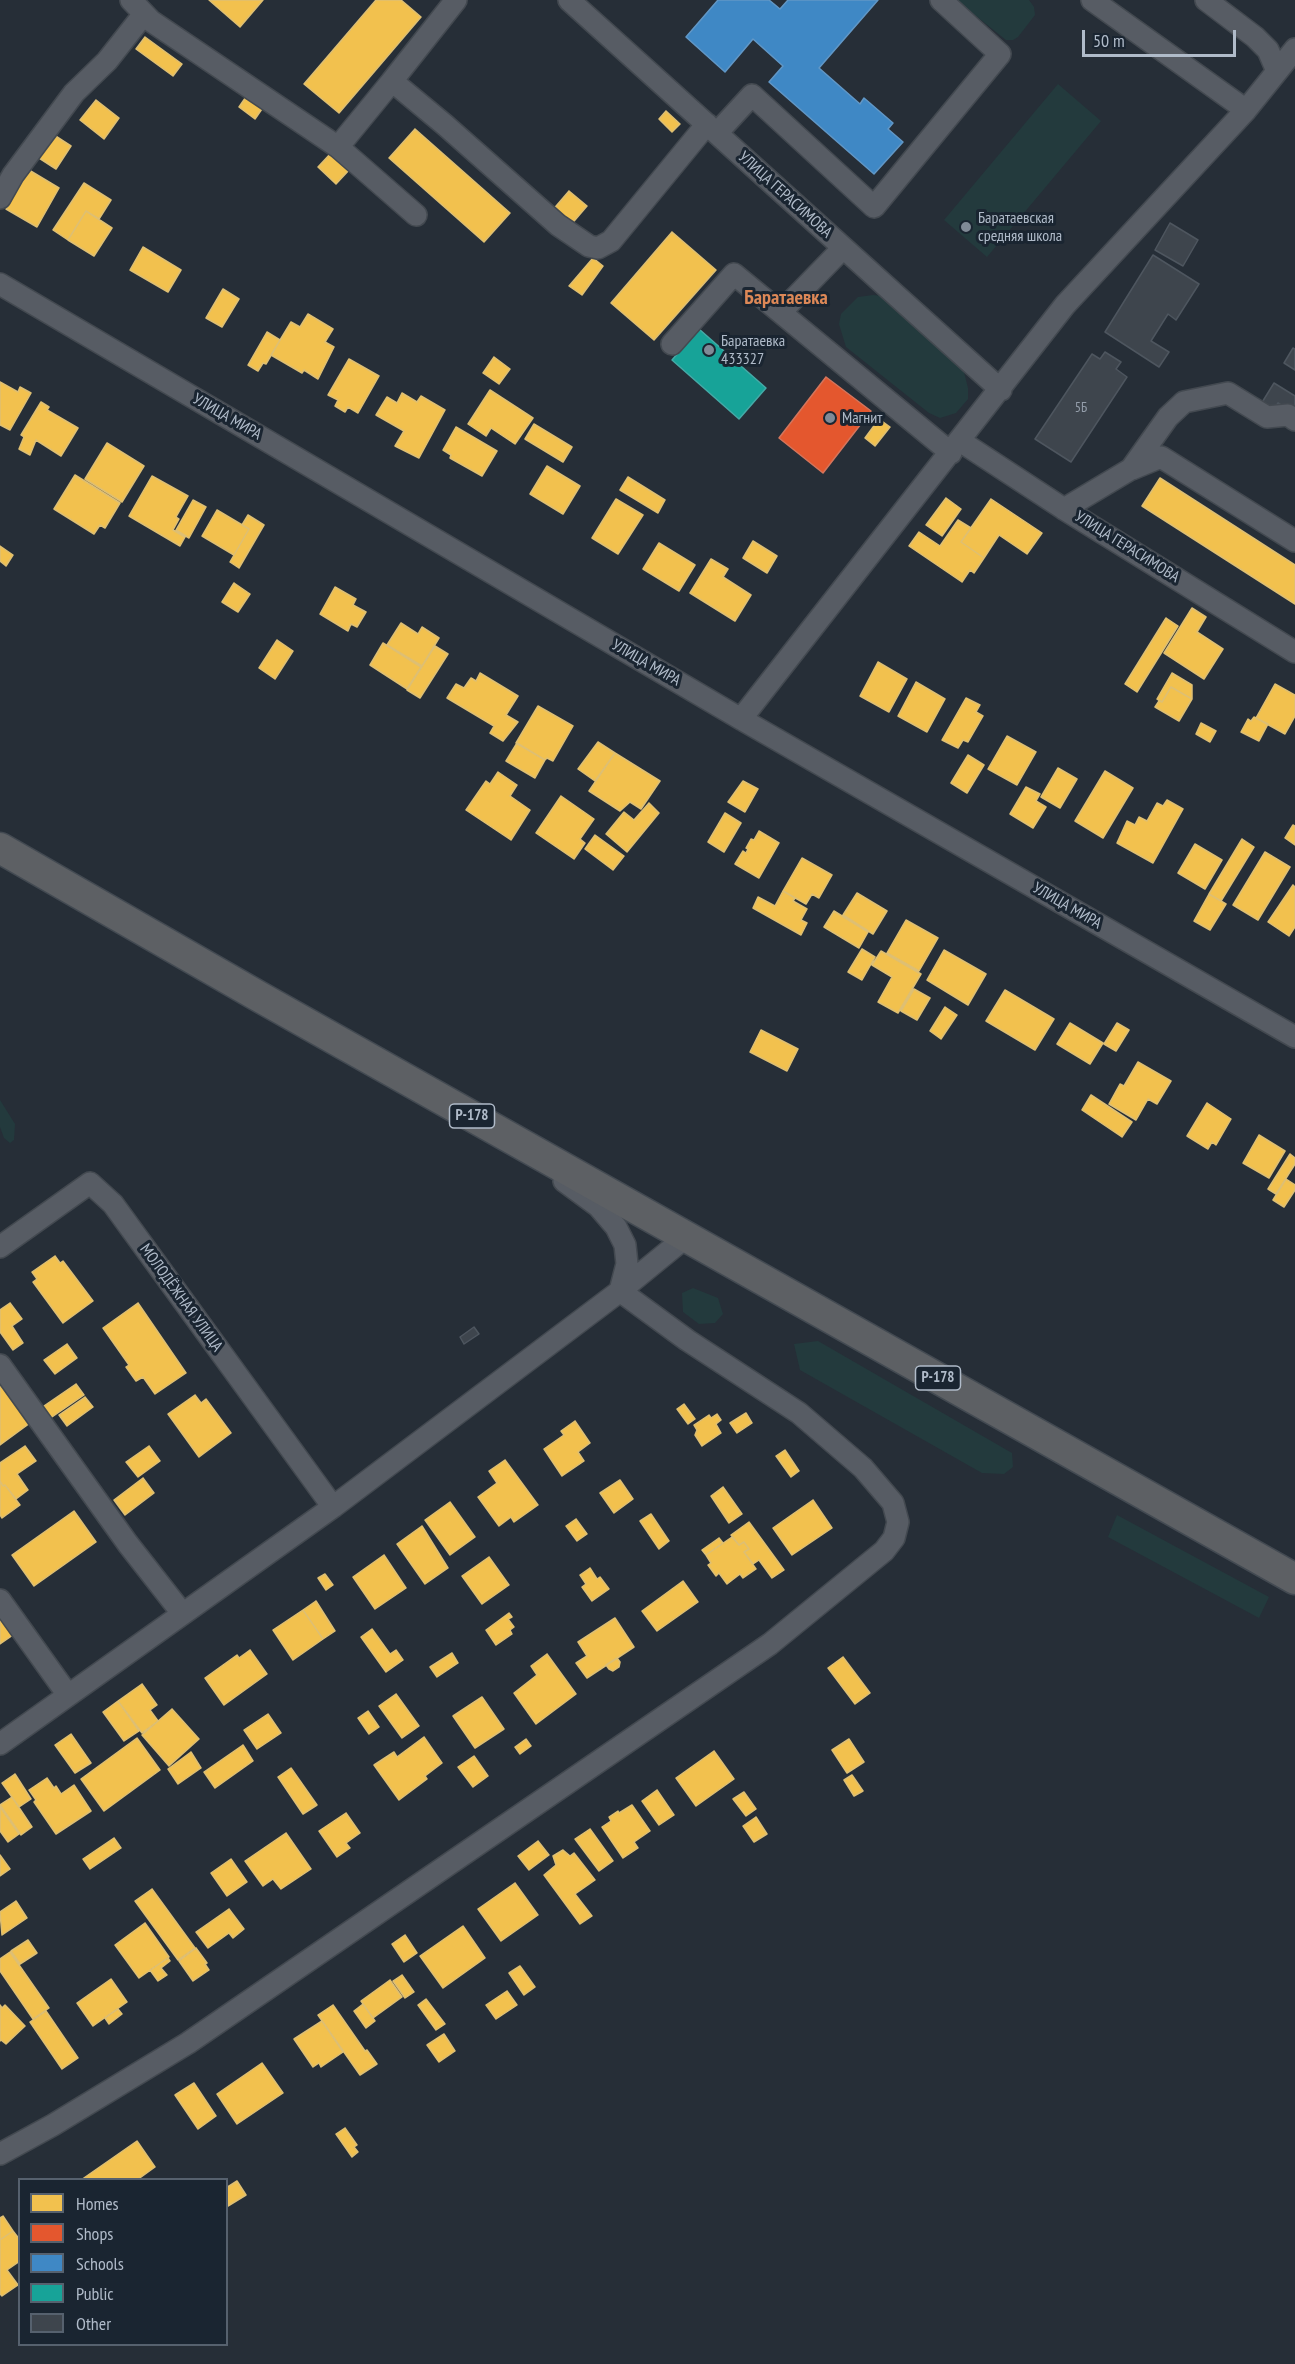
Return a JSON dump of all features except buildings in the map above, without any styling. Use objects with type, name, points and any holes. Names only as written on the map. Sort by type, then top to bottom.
[{"type":"highway","name":"Р-178","points":[[0,848],[1295,1579]]},
{"type":"street","points":[[338,147],[456,0]]},
{"type":"street","name":"УЛИЦА ГЕРАСИМОВА","points":[[569,0],[1000,390]]},
{"type":"street","points":[[392,81],[558,225],[590,246],[598,248],[611,241],[712,128],[752,95],[874,207],[999,54],[940,0]]},
{"type":"street","points":[[1092,0],[1246,110]]},
{"type":"street","points":[[1206,0],[1255,37],[1268,50],[1277,71]]},
{"type":"street","points":[[0,198],[13,176],[74,93],[107,61],[137,7],[338,147],[416,215]]},
{"type":"street","points":[[741,720],[1065,305],[1246,110],[1295,49]]},
{"type":"street","points":[[781,312],[843,248]]},
{"type":"street","name":"УЛИЦА ГЕРАСИМОВА","points":[[672,344],[734,274],[956,447],[1064,509],[1295,652]]},
{"type":"street","name":"УЛИЦА МИРА","points":[[0,284],[741,720],[1295,1037]]},
{"type":"street","points":[[1131,469],[1168,417],[1184,402],[1228,393],[1268,417],[1288,415],[1295,420]]},
{"type":"street","points":[[1064,509],[1131,469],[1161,457],[1295,541]]},
{"type":"street","points":[[481,1121],[598,1206],[616,1227],[625,1245],[627,1264],[620,1291]]},
{"type":"street","name":"МОЛОДЁЖНАЯ УЛИЦА","points":[[0,1247],[90,1183],[113,1204],[333,1507]]},
{"type":"street","points":[[0,1744],[333,1507],[620,1291],[686,1237]]},
{"type":"street","points":[[0,2154],[53,2126],[188,2043],[770,1644],[884,1551],[894,1538],[898,1522],[893,1503],[863,1468],[799,1413],[687,1340],[620,1291]]},
{"type":"street","points":[[0,1365],[128,1544],[182,1613]]},
{"type":"street","points":[[0,1600],[68,1695]]},
{"type":"green space","points":[[956,0],[1029,0],[1034,7],[1035,15],[1018,37],[1006,40]]},
{"type":"green space","points":[[1058,84],[1101,121],[987,257],[944,220]]},
{"type":"green space","points":[[883,296],[963,368],[968,399],[956,413],[940,418],[929,413],[846,347],[839,324],[841,314],[858,297]]},
{"type":"green space","points":[[0,1100],[15,1124],[14,1140],[10,1143],[4,1138],[0,1127]]},
{"type":"green space","points":[[693,1288],[718,1298],[723,1314],[715,1323],[699,1324],[683,1312],[682,1293]]},
{"type":"green space","points":[[818,1341],[1012,1453],[1013,1467],[1004,1474],[982,1473],[800,1370],[794,1344]]},
{"type":"green space","points":[[1117,1515],[1269,1597],[1259,1618],[1108,1537]]},
{"type":"place","name":"Баратаевская средняя школа","points":[[966,227]]},
{"type":"place","name":"Баратаевка 433327","points":[[709,350]]},
{"type":"place","name":"Магнит","points":[[830,418]]},
{"type":"district","name":"Баратаевка","points":[[786,298]]}]
